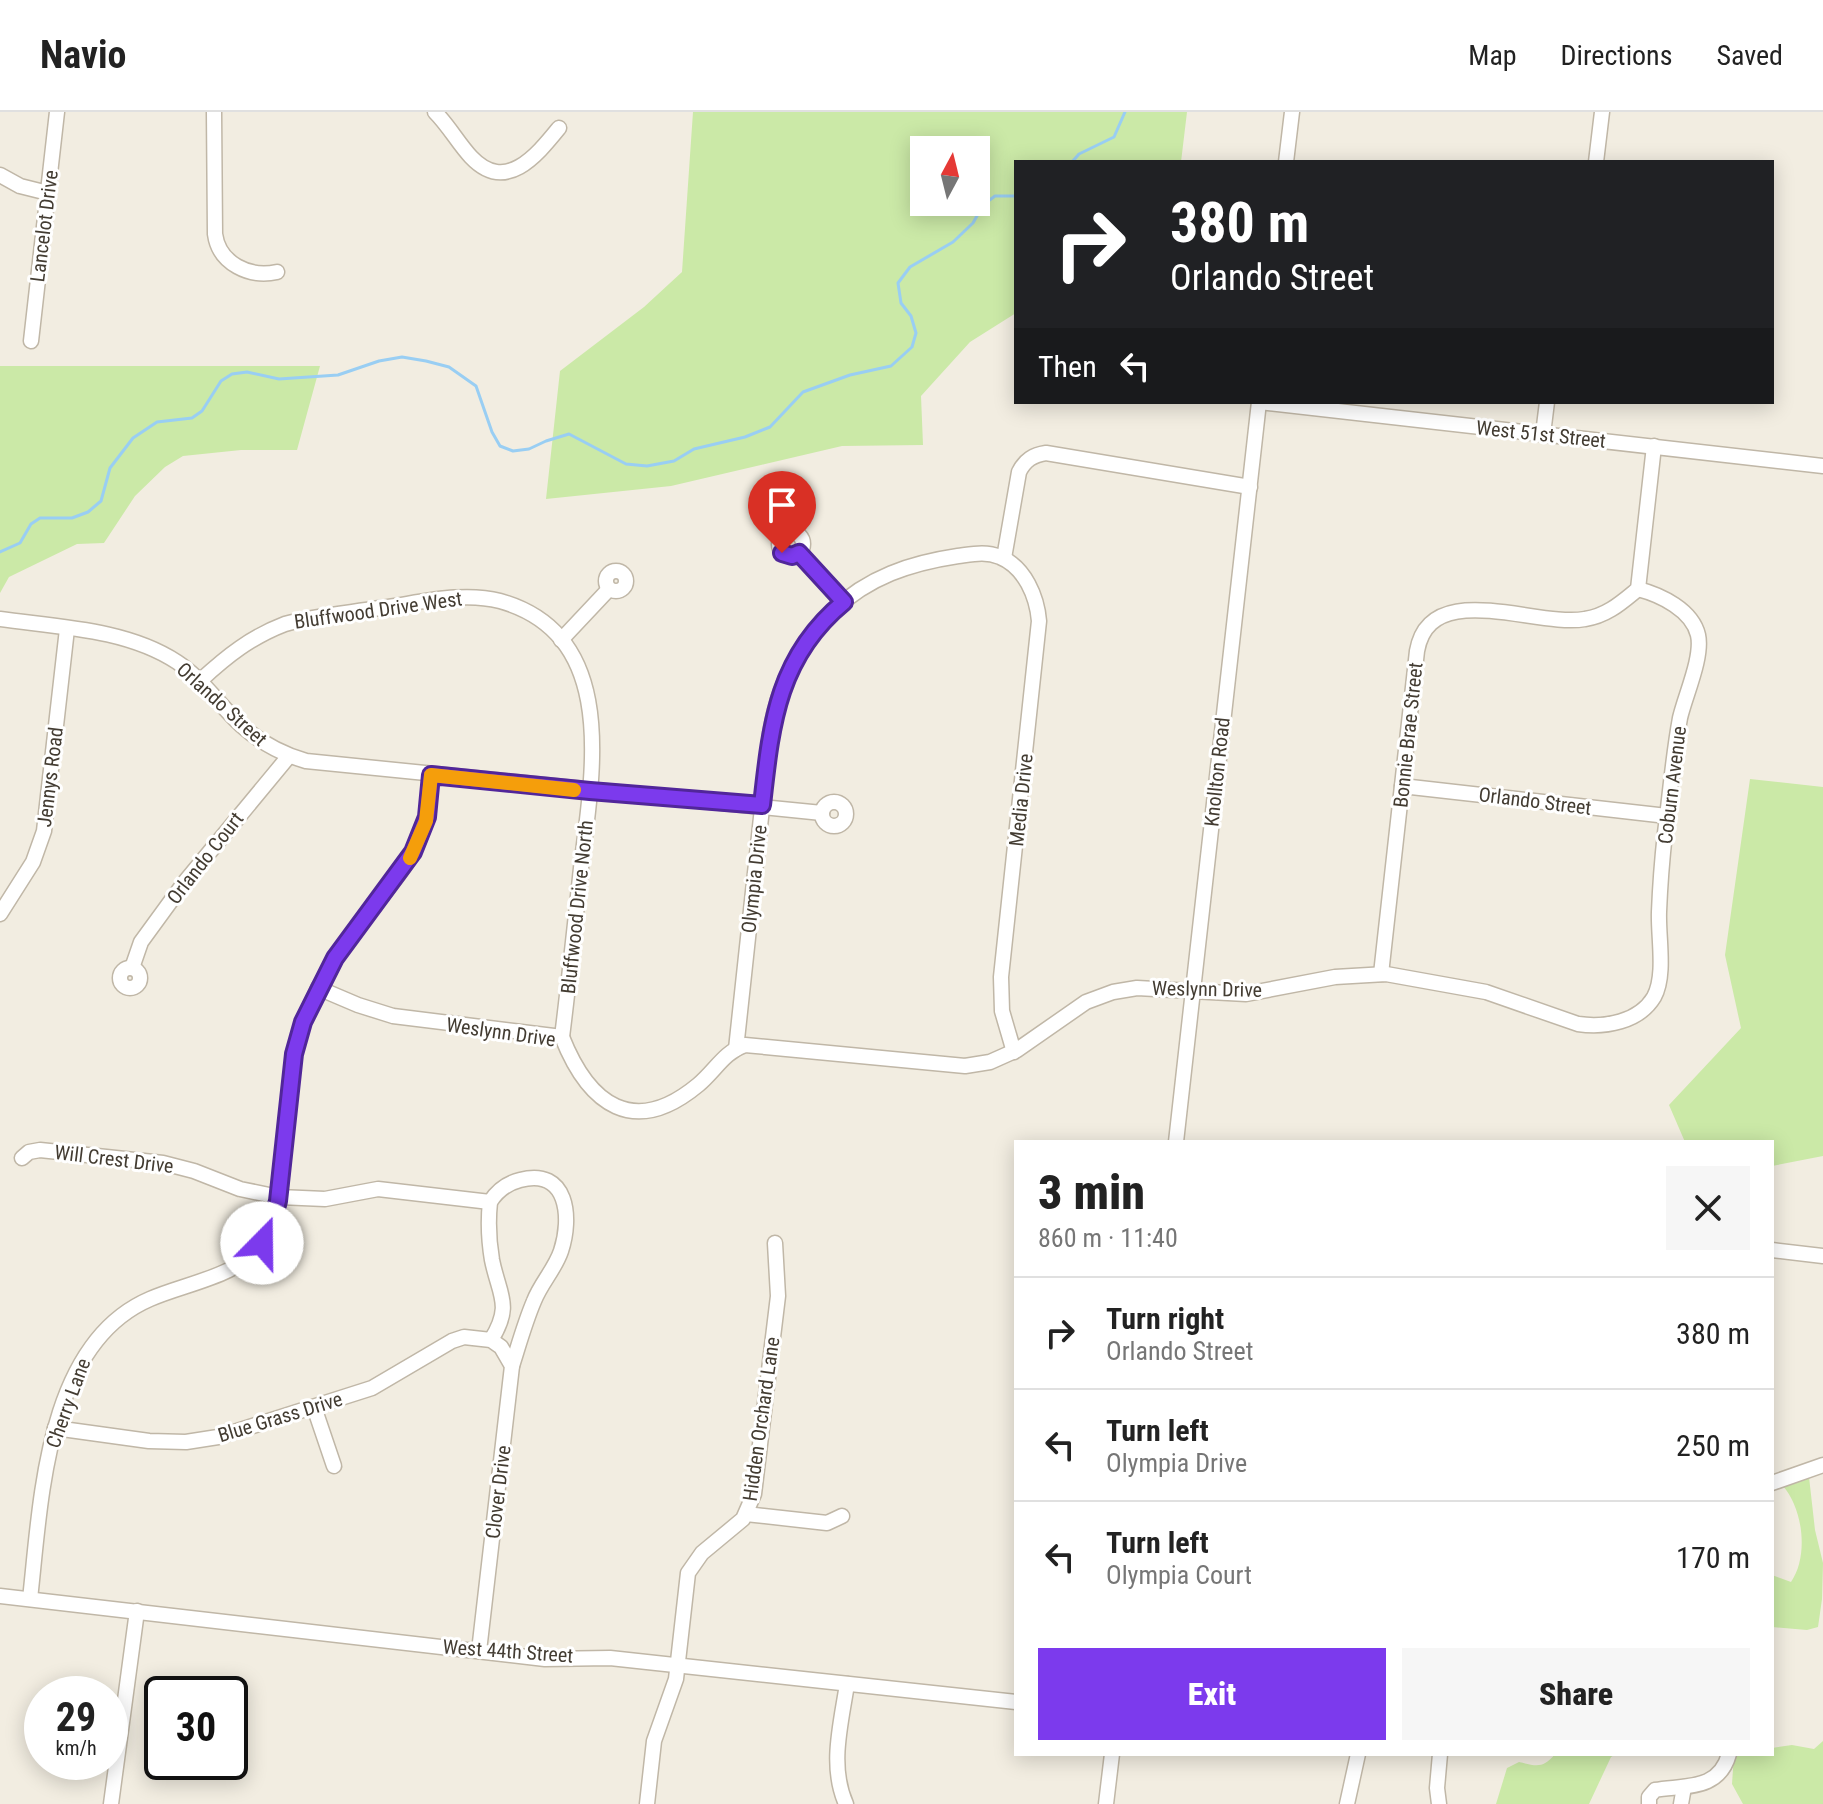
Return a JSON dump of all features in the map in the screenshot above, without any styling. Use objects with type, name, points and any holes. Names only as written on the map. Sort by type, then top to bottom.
[{"type":"street","name":"Lancelot Drive","points":[[31,341],[57,112]]},
{"type":"street","points":[[214,112],[216,241],[227,258],[238,267],[257,274],[277,272]]},
{"type":"street","points":[[435,112],[474,160],[499,171],[516,169],[530,162],[559,128]]},
{"type":"street","points":[[1286,160],[1292,112]]},
{"type":"street","points":[[1596,160],[1602,112]]},
{"type":"street","points":[[0,175],[20,186],[48,193]]},
{"type":"street","name":"Knollton Road","points":[[1176,1140],[1259,404]]},
{"type":"street","name":"West 51st Street","points":[[1277,404],[1823,466]]},
{"type":"street","points":[[1543,434],[1547,404]]},
{"type":"street","points":[[1638,589],[1654,446]]},
{"type":"street","points":[[1004,558],[1019,472],[1036,455],[1046,453],[1250,487]]},
{"type":"street","points":[[799,553],[844,602]]},
{"type":"street","name":"Olympia Drive","points":[[736,1049],[771,726],[785,679],[808,639],[844,602],[879,579],[914,564],[978,553],[1004,558]]},
{"type":"street","name":"Media Drive","points":[[1004,558],[1016,567],[1031,589],[1038,609],[1040,630],[1001,977],[1002,1011],[1014,1052]]},
{"type":"street","points":[[561,640],[609,589]]},
{"type":"street","name":"Bonnie Brae Street","points":[[1381,974],[1418,646],[1422,635],[1442,615],[1462,609],[1585,619],[1609,611],[1638,589]]},
{"type":"street","name":"Coburn Avenue","points":[[1638,589],[1661,596],[1674,606],[1693,624],[1699,639],[1678,730],[1667,816],[1659,908],[1660,977],[1653,998],[1641,1011]]},
{"type":"street","name":"Bluffwood Drive West","points":[[201,680],[231,652],[285,624],[447,598],[475,597],[513,606],[536,618],[561,640]]},
{"type":"street","name":"Orlando Street","points":[[0,619],[116,637],[144,645],[174,660],[201,680],[243,727],[273,749],[316,764],[822,813]]},
{"type":"street","name":"Jennys Road","points":[[0,914],[31,865],[44,831],[67,629]]},
{"type":"street","name":"Bluffwood Drive North","points":[[561,640],[579,670],[591,707],[594,742],[562,1037]]},
{"type":"street","name":"Orlando Court","points":[[132,968],[141,942],[184,883],[289,756]]},
{"type":"street","name":"Cherry Lane","points":[[30,1599],[43,1485],[55,1428],[80,1364],[103,1330],[136,1305],[232,1268],[247,1259],[267,1237],[279,1197],[294,1054],[303,1022],[318,988],[347,940],[413,852],[427,817],[431,775]]},
{"type":"street","name":"Orlando Street","points":[[1402,786],[1667,816]]},
{"type":"street","name":"Weslynn Drive","points":[[318,988],[393,1016],[562,1037],[578,1069],[605,1101],[628,1111],[654,1109],[692,1090],[736,1049],[755,1045],[953,1067],[990,1062],[1014,1052],[1079,1006],[1105,995],[1149,988],[1259,993],[1335,977],[1381,974],[1486,992],[1582,1025],[1616,1022],[1641,1011]]},
{"type":"street","name":"Will Crest Drive","points":[[22,1158],[29,1152],[40,1150],[163,1163],[240,1189],[279,1197],[325,1199],[378,1189],[490,1202]]},
{"type":"street","name":"Clover Drive","points":[[479,1651],[512,1366],[533,1303],[561,1251],[564,1201],[553,1183],[529,1178],[503,1188],[490,1202]]},
{"type":"street","points":[[490,1202],[492,1258],[505,1305],[503,1318],[491,1340],[501,1347],[512,1366]]},
{"type":"street","name":"Hidden Orchard Lane","points":[[647,1804],[654,1741],[673,1690],[689,1570],[702,1553],[737,1526],[746,1514],[755,1487],[778,1296],[775,1243]]},
{"type":"street","points":[[1774,1250],[1823,1256]]},
{"type":"street","name":"Blue Grass Drive","points":[[55,1428],[149,1441],[186,1442],[218,1437],[372,1388],[452,1341],[471,1337],[491,1340]]},
{"type":"street","points":[[314,1407],[334,1466]]},
{"type":"street","points":[[1774,1482],[1823,1465]]},
{"type":"street","points":[[746,1514],[827,1523],[842,1516]]},
{"type":"street","name":"West 44th Street","points":[[0,1596],[545,1659],[594,1656],[1014,1702]]},
{"type":"street","points":[[111,1804],[137,1611]]},
{"type":"street","points":[[846,1804],[840,1790],[837,1764],[847,1684]]},
{"type":"street","points":[[1106,1804],[1112,1756]]},
{"type":"street","points":[[1347,1804],[1358,1756]]},
{"type":"street","points":[[1439,1804],[1440,1756]]},
{"type":"street","points":[[1649,1804],[1650,1795],[1655,1790],[1710,1781],[1727,1760]]},
{"type":"street","points":[[1681,1804],[1684,1787]]},
{"type":"green space","points":[[693,112],[1187,112],[1181,160],[1014,160],[1014,314],[970,342],[921,396],[923,445],[842,446],[671,486],[546,499],[560,371],[644,307],[682,272]]},
{"type":"green space","points":[[0,366],[320,366],[297,450],[241,450],[183,456],[165,467],[135,496],[104,543],[77,544],[9,577],[0,593]]},
{"type":"green space","points":[[1750,779],[1823,787],[1823,1156],[1774,1166],[1774,1140],[1684,1140],[1669,1105],[1741,1028],[1725,955]]},
{"type":"green space","points":[[1809,1477],[1815,1530],[1823,1563],[1818,1627],[1807,1630],[1774,1627],[1774,1576],[1791,1582],[1797,1571],[1802,1546],[1795,1507],[1783,1486]]},
{"type":"green space","points":[[1823,1741],[1823,1804],[1743,1804],[1732,1784],[1734,1756],[1774,1756],[1774,1748],[1792,1745],[1814,1749]]},
{"type":"green space","points":[[1553,1756],[1613,1756],[1589,1804],[1496,1804],[1507,1768],[1519,1762],[1535,1765]]},
{"type":"waterway","points":[[1074,160],[1079,154],[1114,137],[1125,112]]},
{"type":"waterway","points":[[0,552],[20,543],[31,524],[40,518],[72,518],[88,512],[101,501],[110,468],[133,438],[157,422],[192,418],[202,411],[221,381],[232,374],[247,372],[279,379],[338,375],[402,357],[449,367],[476,386],[492,432],[500,446],[513,451],[529,449],[569,434],[626,464],[647,466],[674,461],[694,449],[745,437],[770,427],[803,392],[850,375],[891,366],[912,347],[916,333],[911,316],[901,303],[898,283],[910,267],[953,242],[973,223],[983,205],[995,196],[1014,196]]},
{"type":"slow traffic","points":[[410,858],[426,821],[431,775],[574,790]]},
{"type":"route","points":[[262,1243],[275,1218],[294,1054],[303,1022],[335,958],[413,852],[427,817],[431,775],[762,805],[771,726],[785,679],[808,639],[844,602],[799,553],[794,556],[782,553]]}]
